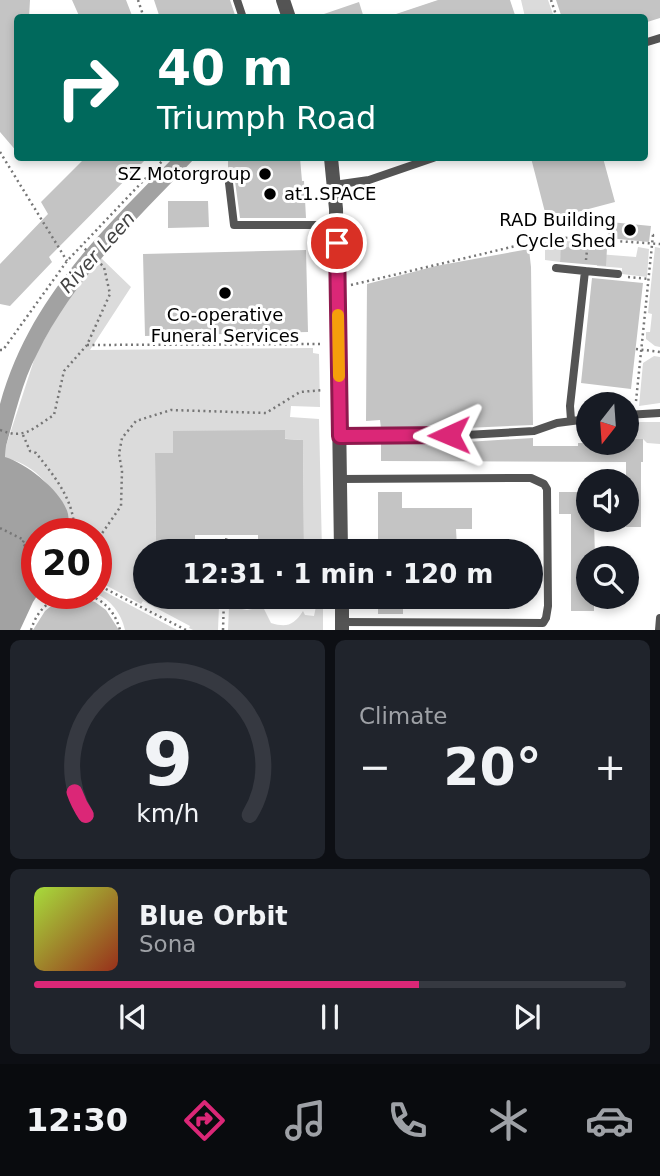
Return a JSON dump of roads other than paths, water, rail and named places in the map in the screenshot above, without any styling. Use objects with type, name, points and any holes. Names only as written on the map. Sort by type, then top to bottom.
[{"type":"street","points":[[331,161],[336,225],[341,539]]},
{"type":"lane","points":[[334,185],[369,180],[424,161]]},
{"type":"lane","points":[[229,183],[234,225],[336,225]]},
{"type":"lane","points":[[556,268],[618,274]]},
{"type":"lane","points":[[571,420],[570,407],[585,271]]},
{"type":"lane","points":[[639,414],[660,413]]},
{"type":"lane","points":[[340,436],[466,435],[534,431],[576,420]]},
{"type":"lane","points":[[340,479],[531,478],[544,484],[547,489],[548,606],[547,618],[543,623],[342,626]]},
{"type":"lane","points":[[659,630],[660,618]]},
{"type":"water","name":"River Leen","points":[[170,161],[192,161],[129,227],[88,275],[52,326],[27,376],[5,457],[23,465],[51,488],[65,505],[68,518],[21,518],[21,609],[30,609],[20,630],[0,630],[0,404],[13,366],[29,332],[48,300],[94,241]]},
{"type":"place","name":"SZ Motorgroup","points":[[265,174]]},
{"type":"place","name":"at1.SPACE","points":[[270,194]]},
{"type":"place","name":"RAD Building Cycle Shed","points":[[630,230]]},
{"type":"place","name":"Co-operative Funeral Services","points":[[225,293]]}]
